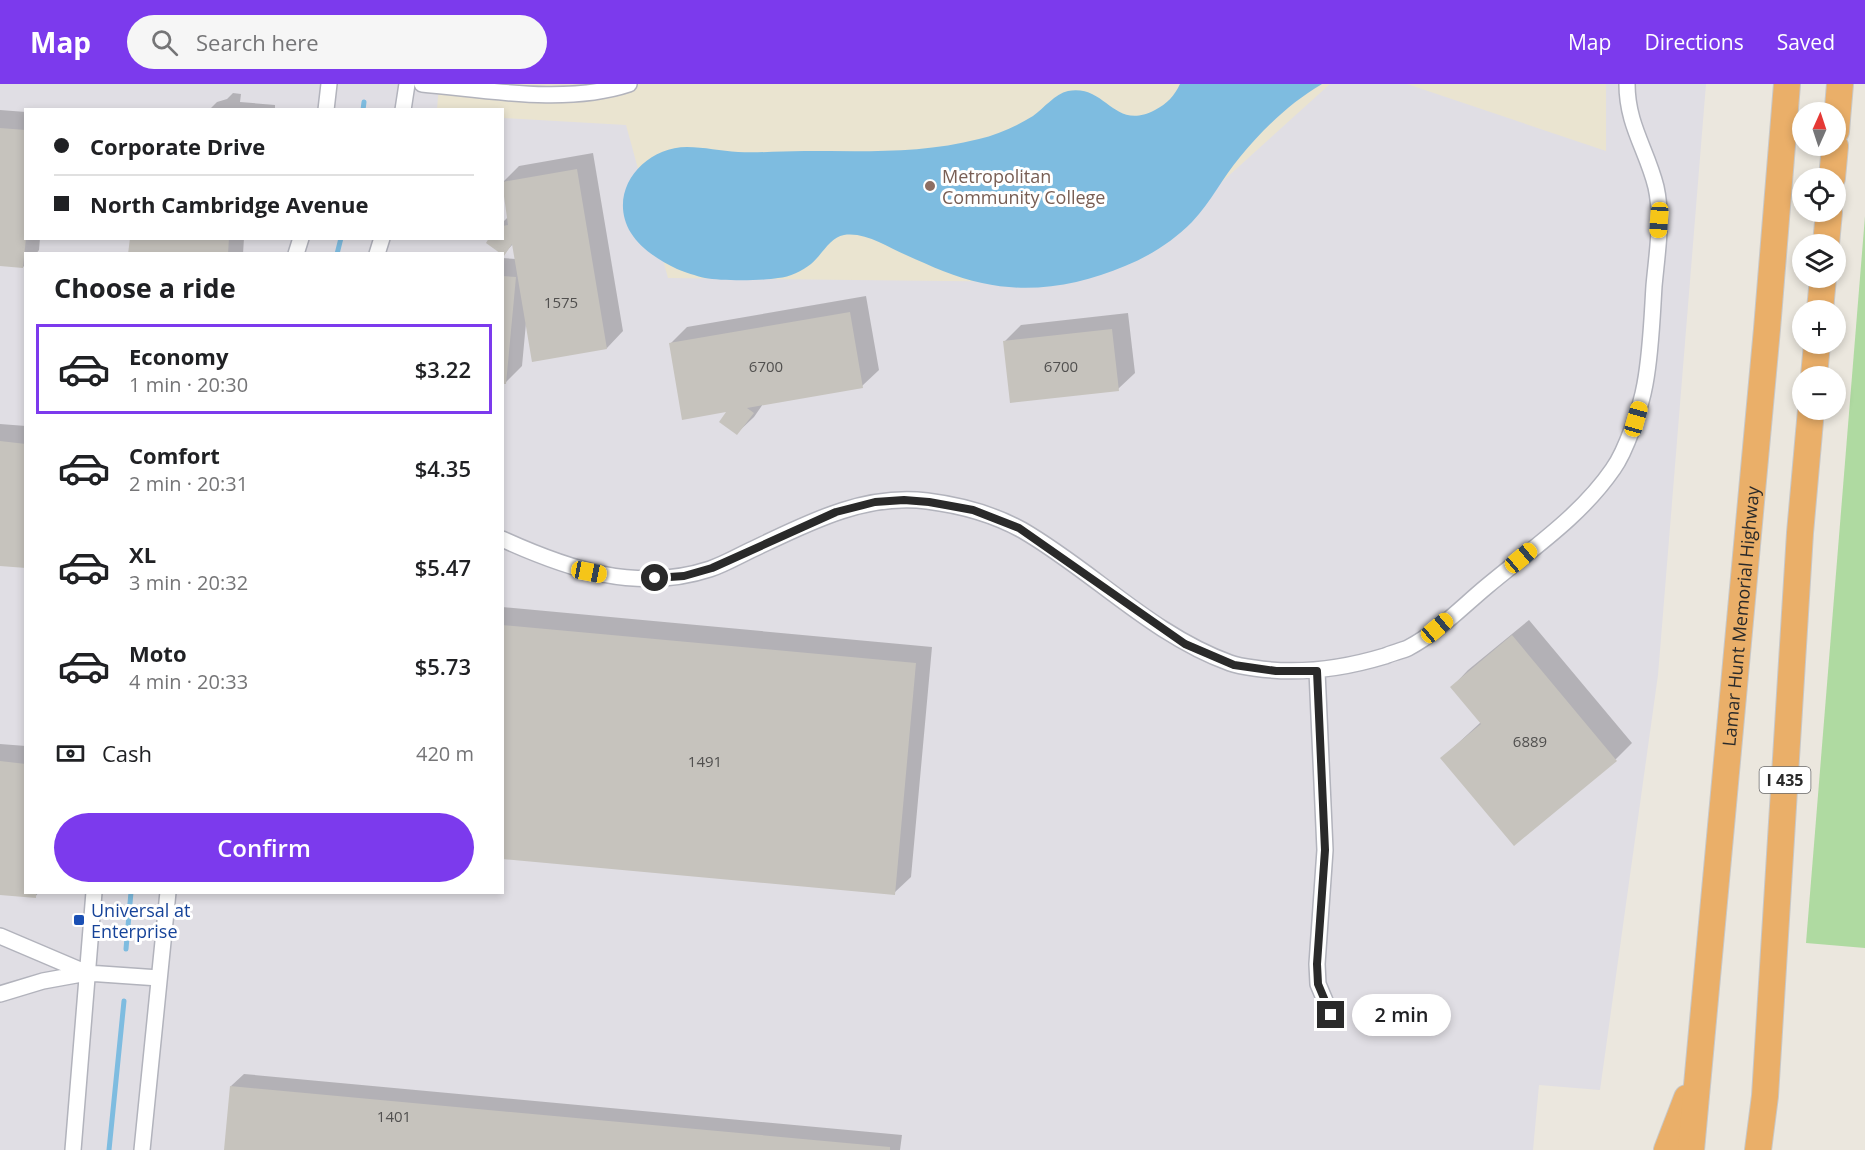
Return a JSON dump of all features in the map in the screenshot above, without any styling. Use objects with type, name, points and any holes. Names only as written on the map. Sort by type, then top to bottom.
[{"type":"highway","name":"Lamar Hunt Memorial Highway","points":[[1691,1150],[1767,329],[1787,84]]},
{"type":"highway","points":[[1838,102],[1840,84]]},
{"type":"highway","name":"I 435","points":[[1758,1150],[1765,1096],[1800,532],[1810,420]]},
{"type":"highway","points":[[1667,1150],[1698,1069]]},
{"type":"highway","points":[[1765,1096],[1769,1150]]},
{"type":"street","points":[[326,108],[329,84]]},
{"type":"street","points":[[404,108],[407,84]]},
{"type":"street","points":[[422,84],[548,95],[588,94],[629,84]]},
{"type":"street","points":[[504,539],[549,559],[612,577],[684,576],[712,568],[836,512],[875,502],[904,500],[929,502],[973,510],[1019,528],[1185,644],[1234,665],[1276,671],[1317,671],[1364,662],[1407,648],[1446,621],[1582,507],[1616,466],[1636,419],[1645,386],[1650,344],[1659,220],[1656,188],[1633,125],[1627,98],[1627,84]]},
{"type":"street","points":[[1317,671],[1325,850],[1317,964],[1318,984],[1331,1015]]},
{"type":"street","points":[[73,1150],[94,894]]},
{"type":"street","points":[[142,1150],[168,894]]},
{"type":"street","points":[[0,936],[87,973]]},
{"type":"street","points":[[0,993],[43,981],[87,973],[159,978]]},
{"type":"shaded area","points":[[0,84],[1706,84],[1658,675],[1600,1090],[1539,1085],[1533,1150],[0,1150]]},
{"type":"shaded area","name":"Metropolitan Community College","points":[[439,84],[1330,84],[1150,247],[1037,282],[668,278],[626,125],[504,118],[504,108],[437,108]]},
{"type":"shaded area","points":[[1407,84],[1606,84],[1606,151]]},
{"type":"green space","points":[[1865,216],[1865,948],[1806,943]]},
{"type":"water","name":"Metropolitan Community College","points":[[1180,84],[1322,84],[1288,108],[1258,136],[1199,214],[1177,235],[1152,253],[1134,262],[1108,273],[1073,283],[1019,288],[982,283],[944,271],[868,238],[852,235],[839,236],[834,239],[811,264],[787,276],[752,280],[705,278],[677,269],[651,254],[635,239],[624,218],[623,202],[626,188],[633,175],[643,163],[671,149],[693,147],[754,152],[892,151],[935,147],[979,139],[1007,130],[1033,116],[1054,98],[1068,91],[1092,94],[1119,112],[1141,115],[1163,105]]},
{"type":"building","points":[[0,128],[24,130],[26,240],[23,268],[0,266]]},
{"type":"building","points":[[577,169],[607,349],[532,362],[512,244],[504,256],[504,252],[498,252],[486,243],[488,240],[504,240],[504,226],[508,225],[504,182]]},
{"type":"building","points":[[130,240],[229,240],[228,252],[128,252]]},
{"type":"building","points":[[504,276],[516,277],[506,384],[504,384]]},
{"type":"building","points":[[850,312],[863,388],[747,408],[754,413],[737,435],[719,422],[726,412],[682,420],[669,343]]},
{"type":"building","points":[[1112,329],[1119,391],[1010,403],[1003,341]]},
{"type":"building","points":[[0,441],[24,444],[24,568],[0,566]]},
{"type":"building","points":[[504,625],[916,663],[895,895],[504,859]]},
{"type":"building","points":[[1512,635],[1617,761],[1514,846],[1440,758],[1481,724],[1450,687]]},
{"type":"building","points":[[0,761],[24,764],[24,894],[36,894],[36,898],[0,895]]},
{"type":"building","points":[[230,1086],[890,1147],[890,1150],[224,1150]]},
{"type":"waterway","points":[[363,108],[364,102]]},
{"type":"waterway","points":[[338,252],[340,240]]},
{"type":"waterway","points":[[126,949],[131,894]]},
{"type":"waterway","points":[[109,1150],[124,1001]]},
{"type":"place","name":"Metropolitan Community College","points":[[930,186]]},
{"type":"place","name":"Universal at Enterprise","points":[[79,920]]},
{"type":"route","points":[[655,578],[684,576],[712,568],[836,512],[875,502],[904,500],[929,502],[973,510],[1019,528],[1185,644],[1234,665],[1276,671],[1317,671],[1325,850],[1317,964],[1318,984],[1331,1015]]}]
